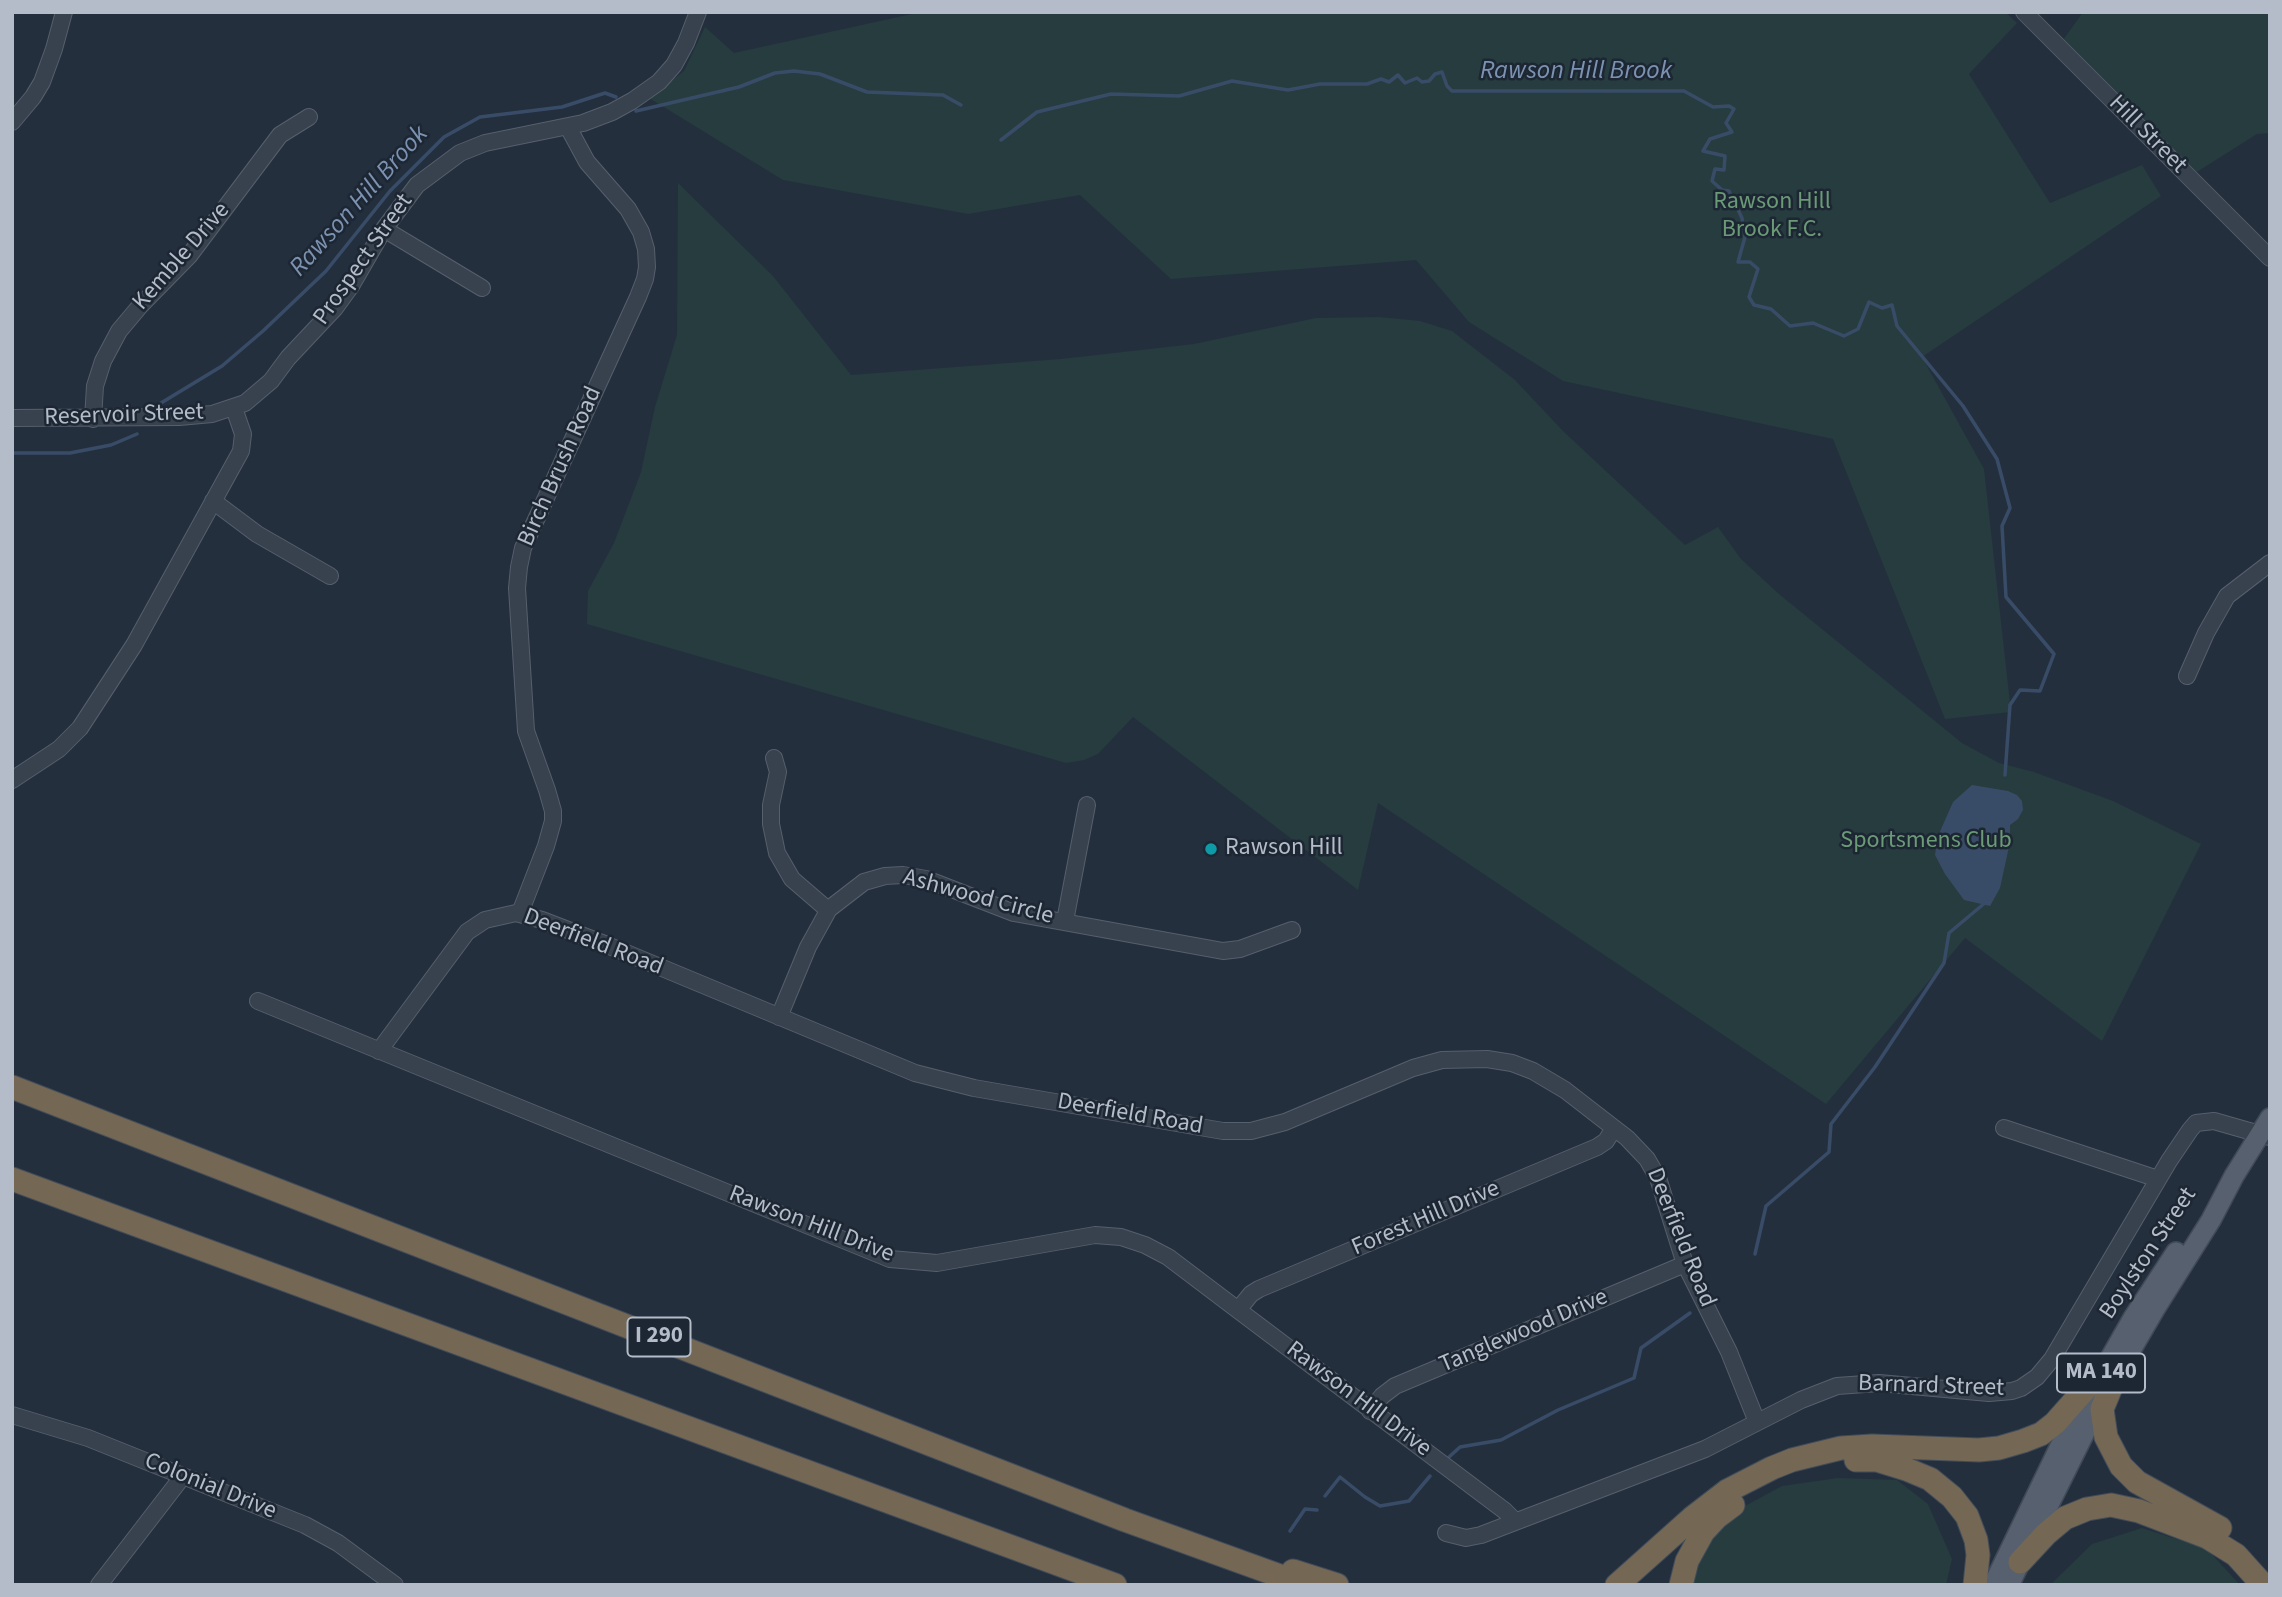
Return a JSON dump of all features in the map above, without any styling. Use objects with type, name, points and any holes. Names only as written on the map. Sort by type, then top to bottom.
[{"type":"highway","name":"I 290","points":[[12,1087],[1125,1520],[1305,1585]]},
{"type":"highway","points":[[12,1179],[1115,1585]]},
{"type":"highway","points":[[2108,1375],[2102,1409],[2104,1427],[2111,1449],[2127,1473],[2137,1482],[2235,1537],[2270,1571]]},
{"type":"highway","points":[[1617,1585],[1727,1491],[1772,1468],[1792,1460],[1842,1448],[1999,1448],[2041,1434],[2108,1375]]},
{"type":"highway","points":[[1681,1585],[1687,1561],[1703,1532],[1734,1504],[1788,1475],[1858,1460],[1877,1460],[1906,1469],[1938,1485],[1952,1497],[1967,1516],[1976,1540],[1978,1555],[1975,1585]]},
{"type":"highway","points":[[2020,1562],[2046,1534],[2066,1518],[2087,1508],[2111,1505],[2139,1511],[2207,1537],[2236,1555],[2263,1585]]},
{"type":"highway","points":[[1250,1565],[1285,1569],[1337,1585]]},
{"type":"main road","name":"Boylston Street","points":[[1993,1585],[2059,1448],[2108,1375],[2176,1253],[2204,1211],[2234,1176],[2266,1130]]},
{"type":"main road","name":"Boylston Street","points":[[2010,1585],[2108,1375]]},
{"type":"street","points":[[12,122],[42,82],[64,12]]},
{"type":"street","name":"Prospect Street","points":[[234,408],[263,389],[335,308],[384,229],[417,186],[460,153],[485,143],[513,135],[568,127],[612,112],[659,82],[680,55],[698,12]]},
{"type":"street","name":"Hill Street","points":[[2024,12],[2270,258]]},
{"type":"street","name":"Kemble Drive","points":[[93,419],[95,386],[103,361],[119,331],[189,256],[280,135],[309,117]]},
{"type":"street","name":"Birch Brush Road","points":[[520,913],[550,836],[553,811],[526,731],[518,617],[519,567],[523,548],[638,297],[647,267],[643,241],[628,209],[594,171],[568,127]]},
{"type":"street","points":[[384,229],[482,288]]},
{"type":"street","points":[[12,780],[60,749],[85,722],[139,637],[243,444],[243,434],[234,408]]},
{"type":"street","name":"Reservoir Street","points":[[12,418],[189,416],[234,408]]},
{"type":"street","points":[[213,501],[257,534],[330,576]]},
{"type":"street","points":[[2187,676],[2206,633],[2227,596],[2270,563]]},
{"type":"street","points":[[774,758],[778,772],[771,805],[771,824],[777,853],[786,871],[799,886],[828,911]]},
{"type":"street","points":[[1065,921],[1087,805]]},
{"type":"street","name":"Ashwood Circle","points":[[779,1017],[807,947],[828,911],[838,900],[864,882],[885,876],[903,875],[926,879],[1014,912],[1223,951],[1240,949],[1292,930]]},
{"type":"street","name":"Deerfield Road","points":[[379,1051],[467,932],[485,920],[520,913],[607,945],[895,1066],[951,1083],[1073,1107],[1223,1131],[1251,1131],[1285,1122],[1418,1066],[1453,1058],[1492,1059],[1525,1068],[1565,1090],[1641,1151],[1655,1171],[1685,1264],[1729,1352],[1757,1422]]},
{"type":"street","name":"Rawson Hill Drive","points":[[258,1001],[890,1259],[937,1263],[1070,1238],[1108,1235],[1133,1240],[1157,1251],[1238,1310],[1515,1521]]},
{"type":"street","name":"Barnard Street","points":[[1446,1533],[1460,1538],[1473,1537],[1705,1449],[1814,1394],[1843,1385],[1879,1382],[2001,1393],[2028,1384],[2052,1359],[2158,1179],[2196,1123],[2214,1121],[2266,1130]]},
{"type":"street","name":"Forest Hill Drive","points":[[1238,1310],[1251,1294],[1259,1289],[1597,1147],[1606,1141],[1614,1128]]},
{"type":"street","points":[[2004,1128],[2158,1179]]},
{"type":"street","name":"Tanglewood Drive","points":[[1370,1411],[1386,1392],[1401,1383],[1685,1264]]},
{"type":"street","name":"Colonial Drive","points":[[12,1415],[79,1435],[316,1530],[395,1585]]},
{"type":"street","points":[[99,1585],[183,1476]]},
{"type":"green space","name":"Rawson Hill Brook F.C.","points":[[921,12],[2005,12],[2017,23],[1969,74],[2050,203],[2142,165],[2161,196],[1922,357],[1984,469],[2011,712],[1945,719],[1833,439],[1563,381],[1469,322],[1416,260],[1171,279],[1080,195],[968,214],[783,180],[649,98],[684,71],[705,27],[734,53]]},
{"type":"green space","points":[[2083,12],[2270,12],[2270,133],[2257,134],[2189,177],[2058,47]]},
{"type":"green space","name":"Rawson Hill","points":[[678,183],[773,276],[851,375],[1061,359],[1194,344],[1316,318],[1379,317],[1420,321],[1452,331],[1515,380],[1563,431],[1685,545],[1718,527],[1741,559],[1779,594],[1962,743],[1999,763],[2034,772],[2113,801],[2201,844],[2102,1041],[1965,938],[1826,1104],[1378,803],[1358,890],[1133,717],[1098,754],[1066,763],[587,624],[588,591],[614,543],[641,472],[655,407],[677,335]]},
{"type":"green space","points":[[1838,1478],[1897,1480],[1928,1504],[1952,1559],[1946,1585],[1689,1585],[1707,1539],[1743,1507],[1782,1486]]},
{"type":"green space","points":[[2142,1528],[2207,1549],[2240,1585],[2050,1585],[2092,1544]]},
{"type":"water","points":[[1972,785],[2008,791],[2022,801],[2023,810],[2018,819],[2010,825],[2010,842],[2000,888],[1990,906],[1964,900],[1935,855],[1938,836],[1953,802]]},
{"type":"waterway","name":"Rawson Hill Brook","points":[[636,111],[739,87],[775,73],[794,71],[820,74],[867,92],[943,95],[961,105]]},
{"type":"waterway","name":"Rawson Hill Brook","points":[[1001,140],[1037,112],[1111,94],[1179,96],[1232,81],[1288,90],[1320,84],[1367,84],[1381,79],[1389,82],[1398,75],[1405,83],[1417,78],[1422,82],[1429,81],[1435,74],[1442,72],[1452,91],[1684,91],[1713,107],[1729,106],[1734,109],[1726,123],[1732,132],[1710,139],[1703,151],[1725,156],[1724,170],[1715,169],[1712,181],[1722,190],[1729,191],[1742,218],[1745,237],[1738,262],[1750,262],[1758,269],[1749,297],[1754,305],[1771,309],[1790,326],[1813,323],[1844,336],[1858,329],[1869,302],[1882,308],[1892,305],[1897,326],[1963,406],[1997,459],[2010,508],[2002,526],[2006,597],[2054,654],[2040,691],[2020,690],[2010,705],[2005,775]]},
{"type":"waterway","name":"Rawson Hill Brook","points":[[161,403],[222,366],[263,331],[326,271],[390,191],[444,137],[480,117],[562,107],[605,93],[616,97]]},
{"type":"waterway","name":"Rawson Hill Brook","points":[[12,453],[70,453],[111,445],[137,434]]},
{"type":"waterway","name":"Rawson Hill Brook","points":[[1755,1254],[1766,1206],[1829,1152],[1831,1124],[1875,1067],[1944,963],[1949,933],[1986,902]]},
{"type":"waterway","name":"Rawson Hill Brook","points":[[1449,1457],[1460,1447],[1501,1440],[1558,1410],[1634,1378],[1641,1348],[1690,1313]]},
{"type":"waterway","name":"Rawson Hill Brook","points":[[1325,1496],[1340,1477],[1380,1506],[1409,1501],[1430,1476]]},
{"type":"waterway","name":"Rawson Hill Brook","points":[[1290,1531],[1305,1509],[1317,1510]]},
{"type":"place","name":"Rawson Hill","points":[[1211,849]]},
{"type":"park label","name":"Sportsmens Club","points":[[1926,842]]}]
